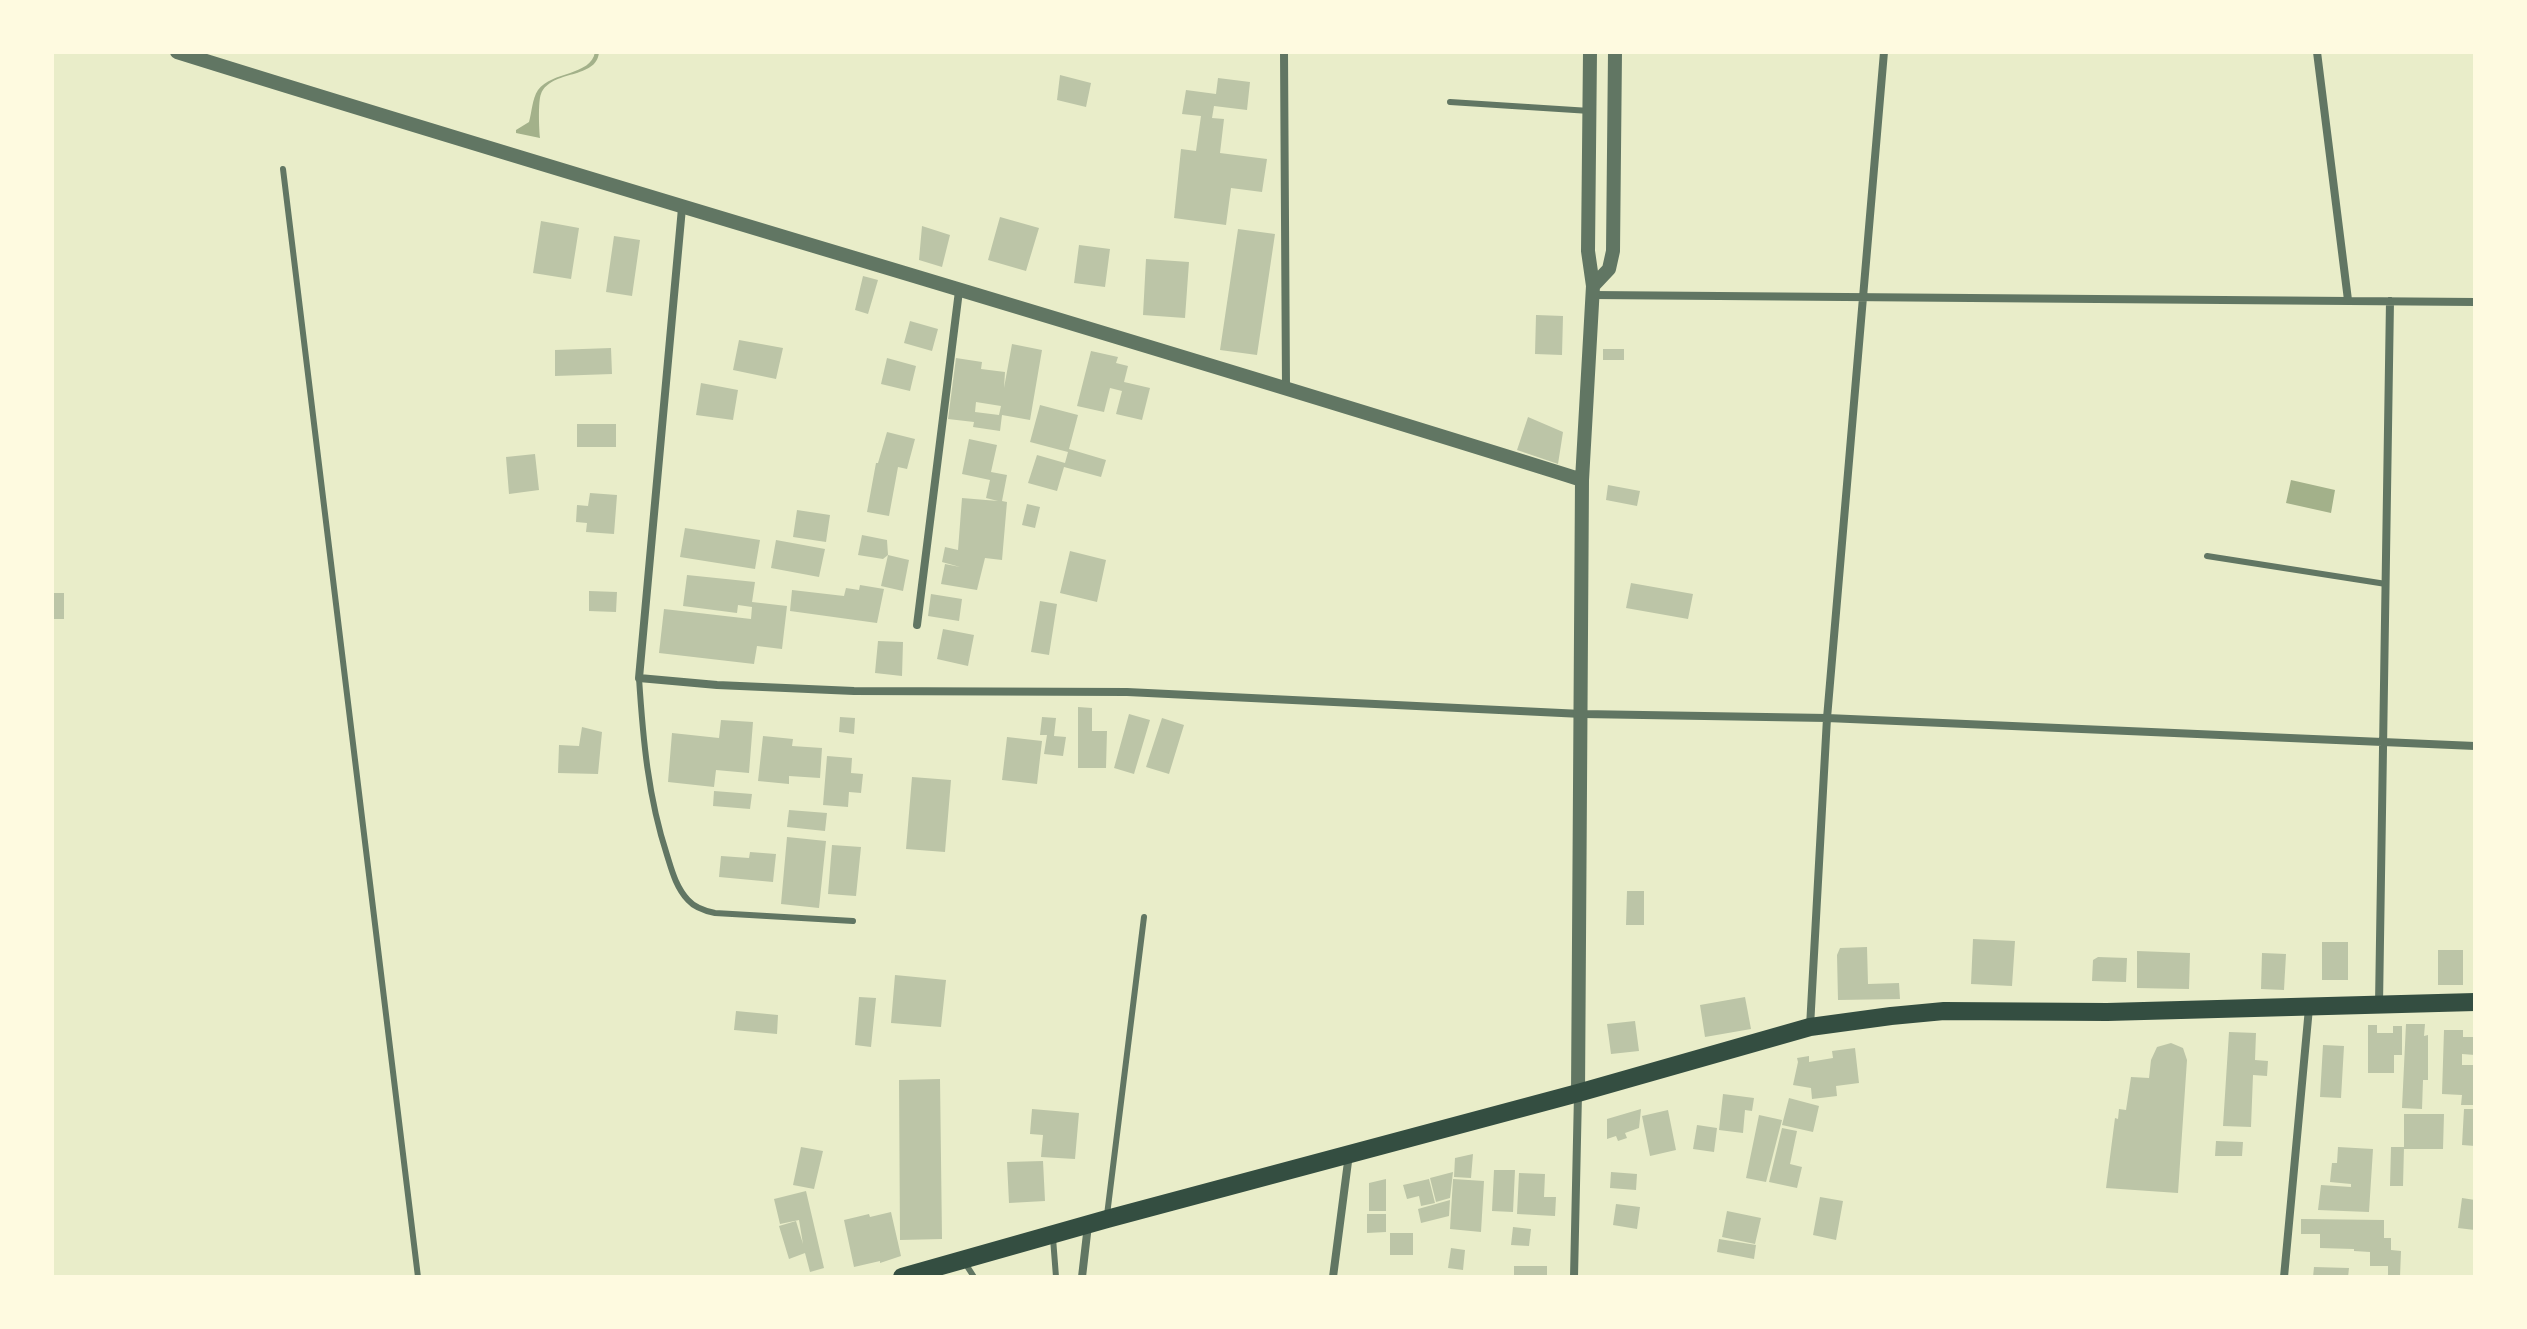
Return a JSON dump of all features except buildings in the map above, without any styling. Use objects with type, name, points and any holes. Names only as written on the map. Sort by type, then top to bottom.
[{"type":"main road","points":[[902,1277],[1810,1027],[1944,1011],[2107,1012],[2475,1002]]},
{"type":"street","points":[[177,52],[682,208],[1286,387],[1582,480]]},
{"type":"street","points":[[1284,52],[1286,387]]},
{"type":"street","points":[[1574,1277],[1582,480],[1593,291],[1588,251],[1590,52]]},
{"type":"street","points":[[1593,291],[1609,269],[1613,251],[1615,52]]},
{"type":"street","points":[[1810,1027],[1827,718],[1884,52]]},
{"type":"street","points":[[2317,52],[2348,300]]},
{"type":"street","points":[[682,208],[639,678],[854,691],[1127,692],[1582,714],[1827,718],[2475,746]]},
{"type":"street","points":[[917,625],[959,291]]},
{"type":"street","points":[[1593,291],[1863,297],[2475,302]]},
{"type":"street","points":[[2379,1005],[2390,301]]},
{"type":"street","points":[[2284,1277],[2309,1007]]},
{"type":"street","points":[[1333,1277],[1349,1153]]},
{"type":"street","points":[[1082,1277],[1098,1222]]},
{"type":"lane","points":[[1450,102],[1590,111]]},
{"type":"lane","points":[[283,169],[418,1277]]},
{"type":"lane","points":[[2207,556],[2386,584]]},
{"type":"lane","points":[[639,678],[645,761],[657,825],[677,884],[689,902],[715,913],[853,921]]},
{"type":"lane","points":[[1098,1222],[1144,917]]},
{"type":"lane","points":[[1053,1234],[1056,1277]]},
{"type":"lane","points":[[962,1260],[974,1277]]},
{"type":"shaded area","points":[[595,52],[599,52],[590,67],[546,86],[541,94],[539,109],[540,138],[516,133],[529,122],[538,90],[552,79],[579,70],[592,60]]},
{"type":"shaded area","points":[[2291,480],[2335,490],[2331,513],[2286,503]]}]
